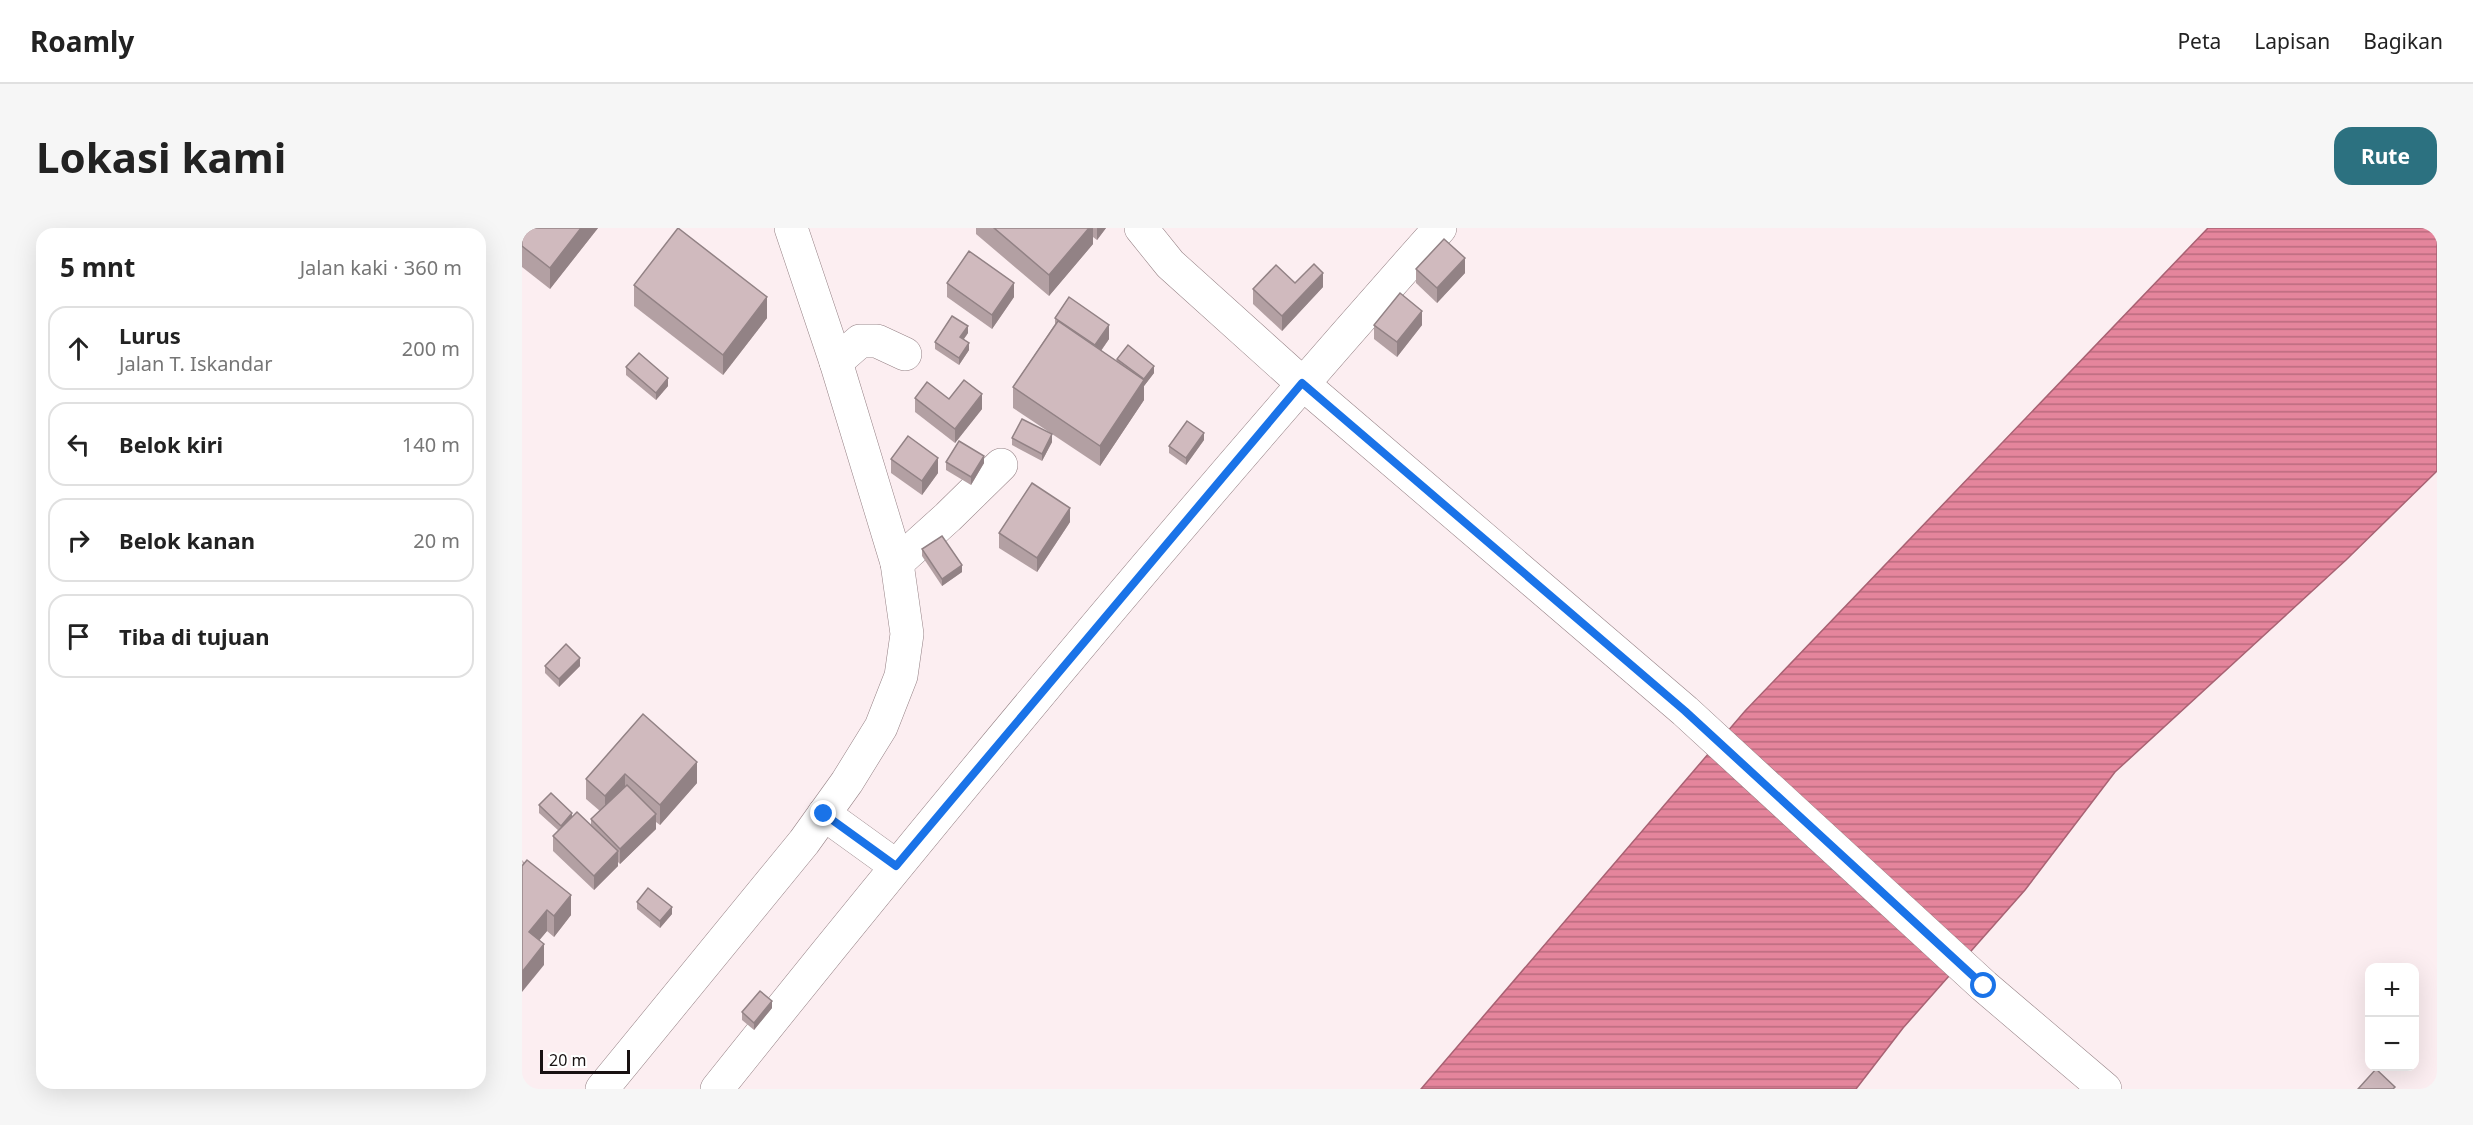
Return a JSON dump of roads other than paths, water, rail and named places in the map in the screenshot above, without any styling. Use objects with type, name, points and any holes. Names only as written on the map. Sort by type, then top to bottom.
[{"type":"street","points":[[603,1089],[759,899],[824,814],[881,727],[901,676],[907,634],[897,563],[836,362],[791,228]]},
{"type":"street","points":[[1141,228],[1170,264],[1302,383],[1685,711],[1984,986],[2105,1089]]},
{"type":"street","points":[[717,1089],[896,866],[1302,383],[1440,228]]},
{"type":"street","points":[[836,362],[860,340],[877,341],[904,354]]},
{"type":"street","points":[[897,563],[1001,465]]},
{"type":"street","points":[[824,814],[896,866]]}]
